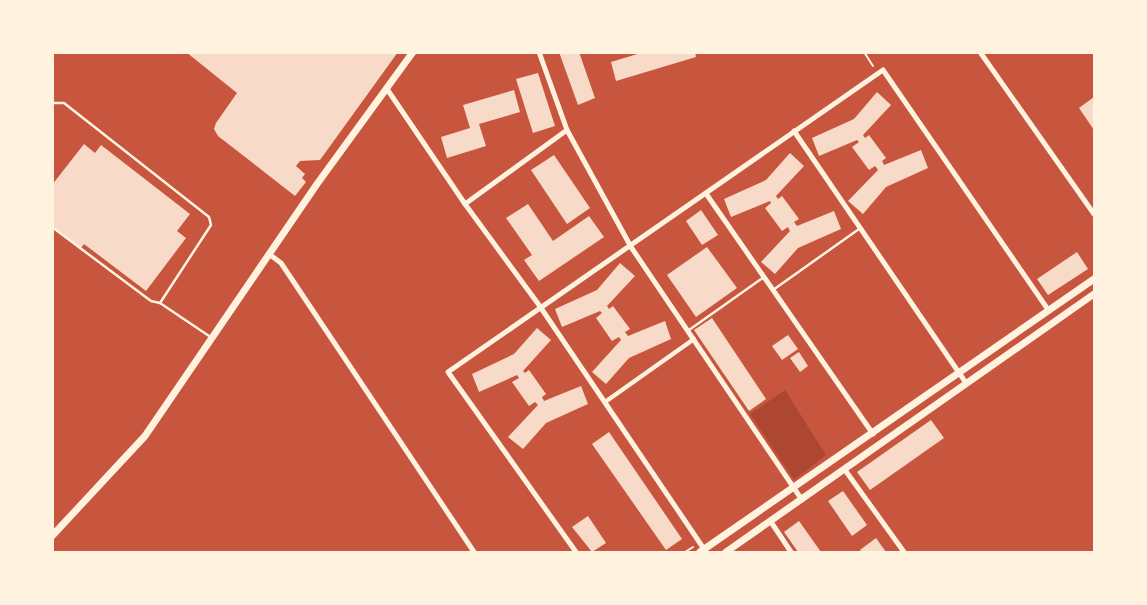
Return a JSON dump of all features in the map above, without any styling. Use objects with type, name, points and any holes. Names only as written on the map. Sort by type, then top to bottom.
[{"type":"street","points":[[52,536],[145,436],[312,190],[414,52]]},
{"type":"street","points":[[539,52],[567,130],[631,247],[802,500]]},
{"type":"street","points":[[980,52],[1094,214]]},
{"type":"street","points":[[576,552],[448,372],[539,306],[707,195],[880,71],[1049,311]]},
{"type":"street","points":[[387,89],[605,402],[703,551],[1094,279]]},
{"type":"street","points":[[465,204],[567,130]]},
{"type":"street","points":[[794,131],[966,383]]},
{"type":"street","points":[[707,195],[873,434]]},
{"type":"street","points":[[269,254],[281,263],[474,552]]},
{"type":"street","points":[[726,552],[1094,294]]},
{"type":"street","points":[[605,402],[694,340]]},
{"type":"street","points":[[845,470],[904,552]]},
{"type":"street","points":[[771,522],[791,552]]},
{"type":"lane","points":[[52,103],[64,103],[209,217],[211,225],[160,303]]},
{"type":"lane","points":[[52,227],[151,301],[160,303],[212,338]]},
{"type":"lane","points":[[773,290],[861,228]]},
{"type":"lane","points":[[688,331],[764,277]]},
{"type":"path","points":[[864,52],[880,71]]},
{"type":"shaded area","points":[[785,390],[826,455],[794,480],[750,414]]},
{"type":"building","points":[[186,52],[398,52],[320,160],[300,161],[296,166],[305,174],[302,178],[306,182],[295,196],[218,136],[214,129],[216,123],[237,93]]},
{"type":"building","points":[[559,52],[579,52],[595,98],[578,105]]},
{"type":"building","points":[[644,52],[695,52],[696,57],[616,81],[611,62]]},
{"type":"building","points":[[538,73],[555,126],[533,133],[516,79]]},
{"type":"building","points":[[514,90],[520,112],[479,124],[486,146],[447,158],[441,137],[470,128],[463,105]]},
{"type":"building","points":[[877,92],[891,105],[863,135],[865,138],[869,135],[886,158],[882,161],[884,165],[921,150],[928,168],[886,187],[863,214],[848,201],[878,170],[875,166],[869,170],[852,147],[859,142],[857,140],[819,156],[812,138],[854,119]]},
{"type":"building","points":[[1094,97],[1094,130],[1079,108]]},
{"type":"building","points":[[84,144],[95,153],[101,145],[190,214],[177,231],[186,238],[146,291],[84,244],[81,248],[52,226],[52,185]]},
{"type":"building","points":[[790,153],[804,166],[776,196],[778,199],[782,196],[799,219],[794,222],[797,226],[834,211],[841,229],[798,248],[775,274],[761,262],[790,231],[788,227],[782,231],[765,208],[770,201],[731,217],[724,199],[766,180]]},
{"type":"building","points":[[554,155],[590,208],[567,224],[531,170]]},
{"type":"building","points":[[528,204],[553,241],[589,216],[604,237],[539,281],[524,260],[532,255],[506,218]]},
{"type":"building","points":[[701,210],[718,235],[702,245],[686,221]]},
{"type":"building","points":[[707,247],[737,288],[696,317],[667,275]]},
{"type":"building","points":[[1077,252],[1088,269],[1048,295],[1037,279]]},
{"type":"building","points":[[620,263],[635,276],[607,306],[609,309],[613,306],[630,329],[625,332],[628,336],[665,321],[671,339],[629,358],[606,384],[592,372],[621,340],[619,337],[612,341],[596,318],[602,313],[600,311],[562,327],[555,309],[597,290]]},
{"type":"building","points":[[712,318],[766,399],[749,411],[694,330]]},
{"type":"building","points":[[537,328],[551,340],[523,371],[525,373],[529,370],[546,394],[542,397],[544,401],[581,386],[588,404],[546,423],[523,449],[508,437],[538,405],[535,402],[529,406],[512,382],[519,378],[517,375],[479,392],[472,374],[514,354]]},
{"type":"building","points":[[788,335],[798,349],[782,360],[772,346]]},
{"type":"building","points":[[799,352],[808,366],[800,372],[790,358]]},
{"type":"building","points":[[931,420],[944,438],[870,490],[857,472]]},
{"type":"building","points":[[609,432],[682,539],[666,550],[592,444]]},
{"type":"building","points":[[843,491],[867,525],[852,536],[828,501]]},
{"type":"building","points":[[588,516],[606,543],[592,552],[572,527]]},
{"type":"building","points":[[799,521],[821,552],[798,552],[784,532]]},
{"type":"building","points":[[876,538],[886,552],[861,552],[860,550]]}]
